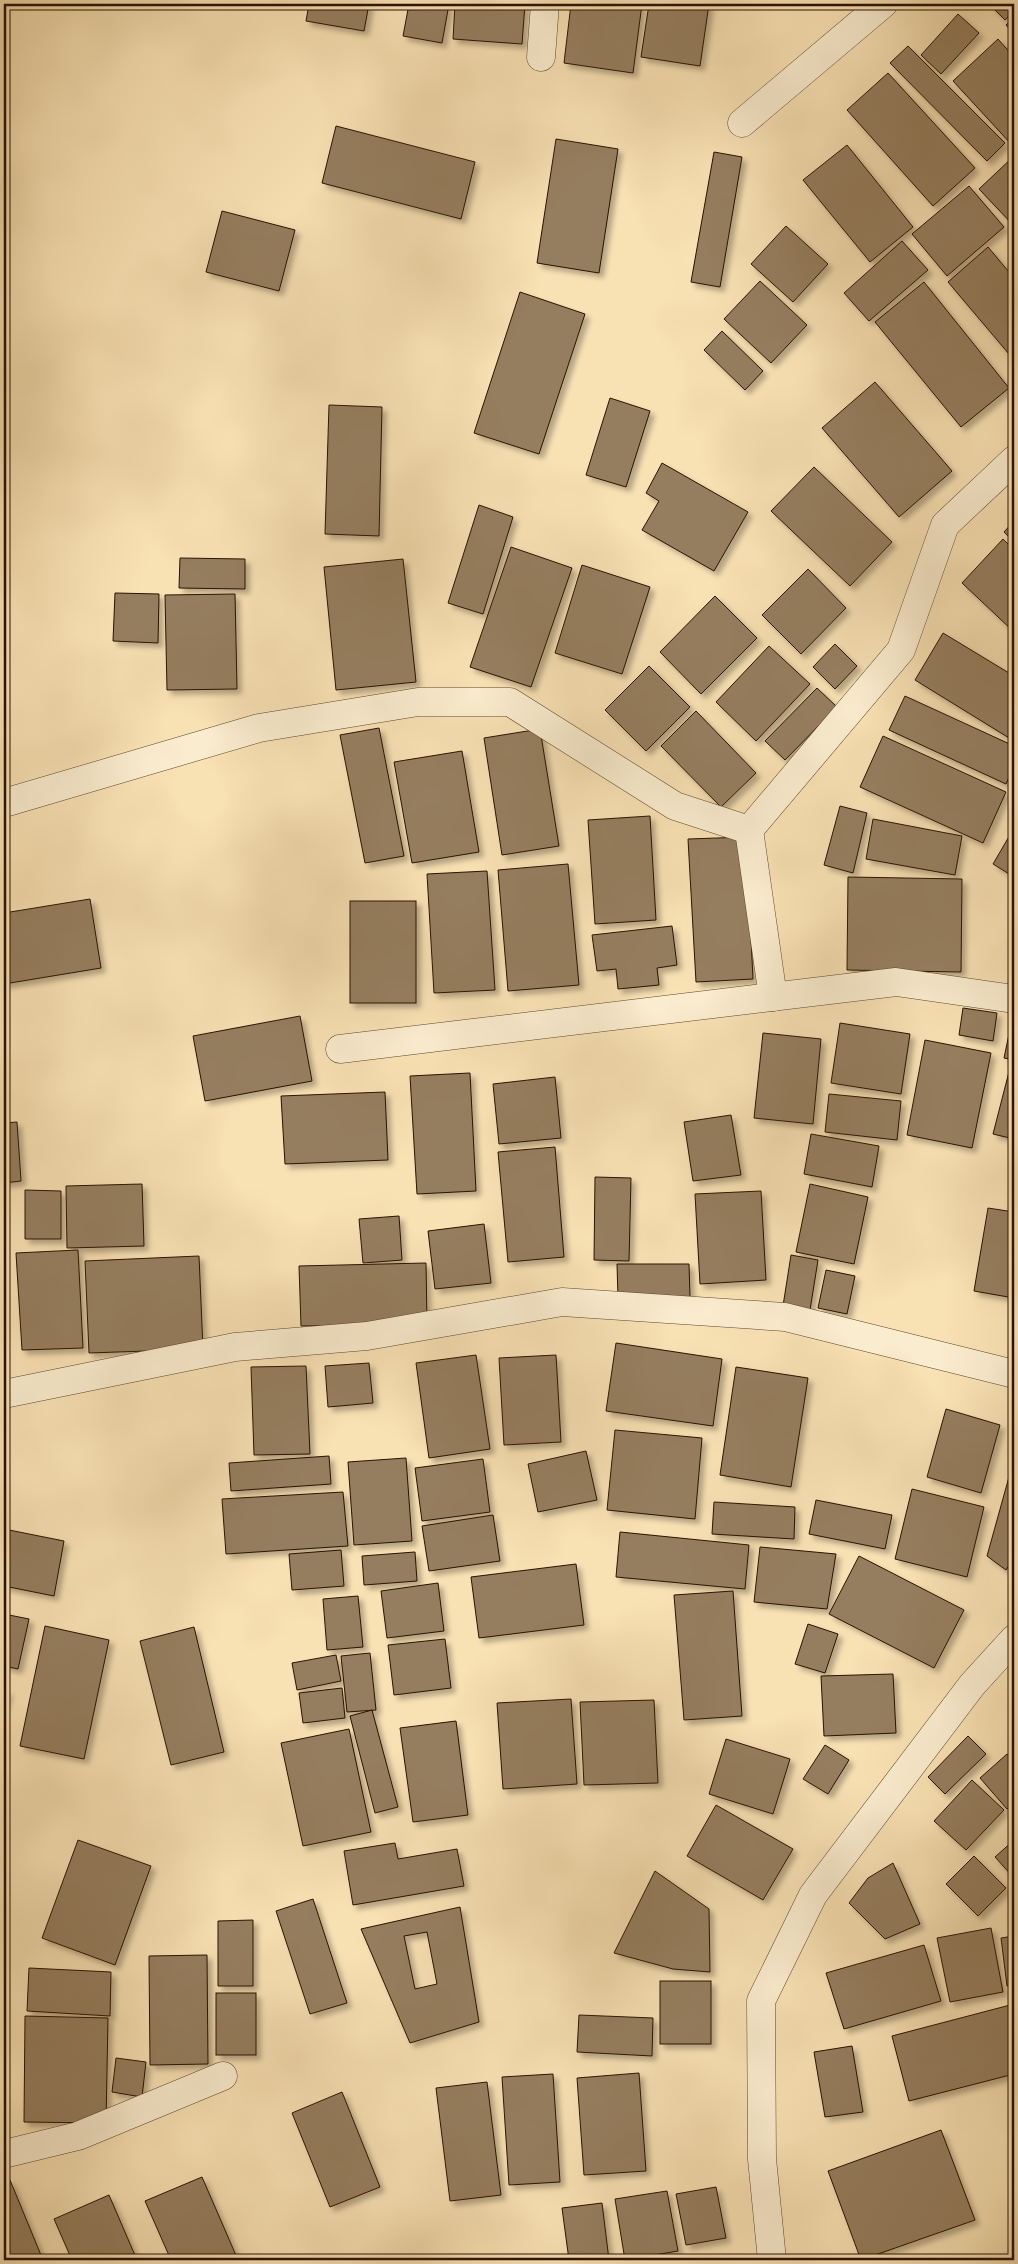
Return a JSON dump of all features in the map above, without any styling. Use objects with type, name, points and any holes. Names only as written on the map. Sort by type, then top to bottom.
[{"type":"street","points":[[541,57],[545,4]]},
{"type":"street","points":[[742,123],[883,4]]},
{"type":"street","points":[[773,997],[749,830],[902,650],[944,525],[1014,460]]},
{"type":"street","points":[[4,802],[259,728],[418,702],[510,702],[675,806],[749,830]]},
{"type":"street","points":[[340,1048],[896,982],[1014,999]]},
{"type":"street","points":[[4,1394],[235,1347],[366,1336],[562,1302],[785,1317],[1014,1374]]},
{"type":"street","points":[[772,2260],[762,2159],[761,2001],[813,1895],[972,1685],[1014,1639]]},
{"type":"street","points":[[4,2154],[78,2136],[224,2076]]},
{"type":"building","points":[[309,4],[369,4],[364,31],[306,21]]},
{"type":"building","points":[[409,4],[449,4],[442,43],[403,36]]},
{"type":"building","points":[[455,4],[525,4],[522,44],[453,39]]},
{"type":"building","points":[[571,4],[642,4],[633,73],[564,63]]},
{"type":"building","points":[[649,4],[709,4],[700,66],[641,57]]},
{"type":"building","points":[[989,4],[1014,4],[1014,11],[1005,20]]},
{"type":"building","points":[[958,14],[979,33],[941,74],[921,55]]},
{"type":"building","points":[[1014,18],[1014,34],[1006,25]]},
{"type":"building","points":[[998,39],[1014,57],[1014,143],[1012,145],[953,81]]},
{"type":"building","points":[[908,46],[1005,143],[987,161],[890,63]]},
{"type":"building","points":[[888,73],[975,168],[933,206],[847,110]]},
{"type":"building","points":[[336,126],[475,162],[461,219],[322,183]]},
{"type":"building","points":[[556,139],[618,149],[599,273],[537,263]]},
{"type":"building","points":[[847,145],[913,227],[870,262],[803,180]]},
{"type":"building","points":[[714,152],[742,157],[720,287],[691,282]]},
{"type":"building","points":[[1014,156],[1014,226],[979,189]]},
{"type":"building","points":[[969,186],[1004,227],[947,276],[912,234]]},
{"type":"building","points":[[222,211],[295,230],[279,291],[206,272]]},
{"type":"building","points":[[786,226],[828,264],[793,302],[751,264]]},
{"type":"building","points":[[902,241],[928,270],[869,321],[844,293]]},
{"type":"building","points":[[988,247],[1014,278],[1014,360],[948,282]]},
{"type":"building","points":[[760,281],[807,325],[771,363],[724,319]]},
{"type":"building","points":[[924,282],[1009,388],[961,427],[875,322]]},
{"type":"building","points":[[520,292],[585,314],[539,454],[474,433]]},
{"type":"building","points":[[722,331],[763,371],[745,390],[704,350]]},
{"type":"building","points":[[875,382],[952,471],[899,517],[822,428]]},
{"type":"building","points":[[610,398],[650,411],[626,487],[586,475]]},
{"type":"building","points":[[329,405],[382,407],[379,536],[325,534]]},
{"type":"building","points":[[662,463],[748,512],[714,571],[642,530],[659,501],[646,493]]},
{"type":"building","points":[[814,467],[892,542],[850,586],[771,511]]},
{"type":"building","points":[[479,505],[513,517],[483,614],[448,603]]},
{"type":"building","points":[[1014,521],[1014,542],[1004,532]]},
{"type":"building","points":[[1003,539],[1014,550],[1014,632],[962,583]]},
{"type":"building","points":[[511,547],[572,568],[531,687],[470,667]]},
{"type":"building","points":[[180,558],[245,559],[245,589],[179,588]]},
{"type":"building","points":[[403,559],[416,682],[336,690],[324,567]]},
{"type":"building","points":[[582,565],[650,587],[622,674],[555,653]]},
{"type":"building","points":[[808,569],[846,608],[801,654],[762,615]]},
{"type":"building","points":[[115,593],[159,594],[158,643],[113,641]]},
{"type":"building","points":[[235,594],[237,689],[167,690],[165,595]]},
{"type":"building","points":[[715,596],[757,638],[701,694],[660,652]]},
{"type":"building","points":[[943,633],[1014,676],[1014,741],[915,680]]},
{"type":"building","points":[[835,644],[857,666],[835,689],[813,667]]},
{"type":"building","points":[[769,646],[810,684],[756,741],[716,702]]},
{"type":"building","points":[[649,666],[690,707],[646,751],[605,710]]},
{"type":"building","points":[[817,688],[837,707],[785,760],[765,741]]},
{"type":"building","points":[[905,696],[1014,746],[1014,766],[1006,784],[889,730]]},
{"type":"building","points":[[696,711],[756,773],[721,807],[661,746]]},
{"type":"building","points":[[379,728],[404,856],[365,863],[340,735]]},
{"type":"building","points":[[540,729],[559,846],[502,855],[484,738]]},
{"type":"building","points":[[883,736],[1006,792],[983,843],[860,787]]},
{"type":"building","points":[[462,751],[479,852],[412,863],[394,762]]},
{"type":"building","points":[[840,806],[867,813],[853,873],[824,865]]},
{"type":"building","points":[[650,816],[656,920],[595,924],[588,820]]},
{"type":"building","points":[[873,819],[962,836],[955,875],[866,859]]},
{"type":"building","points":[[1014,828],[1014,877],[993,864]]},
{"type":"building","points":[[746,837],[753,979],[696,982],[688,839]]},
{"type":"building","points":[[568,864],[579,985],[508,991],[498,870]]},
{"type":"building","points":[[487,871],[495,990],[434,993],[427,874]]},
{"type":"building","points":[[848,877],[962,879],[961,972],[847,970]]},
{"type":"building","points":[[90,899],[101,968],[4,984],[4,913]]},
{"type":"building","points":[[350,901],[416,901],[416,1003],[350,1003]]},
{"type":"building","points":[[672,926],[677,965],[657,968],[659,985],[618,989],[616,969],[597,971],[592,935]]},
{"type":"building","points":[[963,1008],[997,1013],[993,1041],[959,1035]]},
{"type":"building","points":[[300,1016],[312,1081],[205,1101],[193,1036]]},
{"type":"building","points":[[1014,1016],[1014,1060],[1004,1058]]},
{"type":"building","points":[[840,1023],[910,1034],[901,1094],[831,1083]]},
{"type":"building","points":[[763,1033],[821,1039],[813,1124],[754,1118]]},
{"type":"building","points":[[925,1040],[991,1053],[972,1148],[907,1135]]},
{"type":"building","points":[[1011,1064],[1014,1065],[1014,1139],[993,1134]]},
{"type":"building","points":[[470,1073],[476,1191],[417,1194],[410,1076]]},
{"type":"building","points":[[555,1077],[561,1138],[499,1144],[493,1084]]},
{"type":"building","points":[[385,1092],[388,1160],[285,1164],[281,1096]]},
{"type":"building","points":[[829,1094],[901,1101],[897,1140],[825,1132]]},
{"type":"building","points":[[731,1115],[741,1175],[693,1181],[684,1122]]},
{"type":"building","points":[[17,1122],[21,1181],[4,1183],[4,1123]]},
{"type":"building","points":[[811,1134],[879,1146],[872,1187],[804,1174]]},
{"type":"building","points":[[555,1147],[564,1257],[508,1262],[498,1152]]},
{"type":"building","points":[[595,1177],[631,1178],[629,1261],[594,1260]]},
{"type":"building","points":[[142,1184],[144,1246],[67,1248],[66,1186]]},
{"type":"building","points":[[810,1184],[868,1197],[854,1264],[796,1252]]},
{"type":"building","points":[[25,1190],[61,1191],[61,1239],[25,1239]]},
{"type":"building","points":[[761,1191],[766,1280],[700,1284],[695,1194]]},
{"type":"building","points":[[988,1208],[1014,1212],[1014,1298],[974,1291]]},
{"type":"building","points":[[399,1216],[402,1260],[363,1263],[359,1219]]},
{"type":"building","points":[[484,1224],[491,1283],[435,1289],[428,1231]]},
{"type":"building","points":[[78,1250],[83,1348],[22,1350],[16,1253]]},
{"type":"building","points":[[791,1255],[818,1260],[810,1310],[783,1306]]},
{"type":"building","points":[[199,1256],[203,1349],[89,1353],[85,1261]]},
{"type":"building","points":[[426,1263],[427,1324],[301,1326],[299,1266]]},
{"type":"building","points":[[617,1264],[689,1264],[690,1297],[618,1297]]},
{"type":"building","points":[[826,1270],[855,1276],[847,1314],[818,1308]]},
{"type":"building","points":[[616,1343],[722,1359],[713,1426],[606,1411]]},
{"type":"building","points":[[476,1355],[490,1449],[429,1458],[416,1363]]},
{"type":"building","points":[[556,1355],[561,1442],[504,1445],[499,1358]]},
{"type":"building","points":[[369,1363],[373,1403],[328,1407],[325,1366]]},
{"type":"building","points":[[306,1366],[310,1454],[254,1455],[251,1367]]},
{"type":"building","points":[[736,1367],[808,1378],[791,1487],[720,1475]]},
{"type":"building","points":[[946,1409],[1000,1425],[981,1493],[927,1477]]},
{"type":"building","points":[[615,1430],[702,1438],[695,1519],[607,1510]]},
{"type":"building","points":[[586,1451],[597,1500],[538,1512],[528,1464]]},
{"type":"building","points":[[329,1456],[331,1484],[231,1491],[229,1463]]},
{"type":"building","points":[[406,1458],[412,1541],[354,1545],[348,1462]]},
{"type":"building","points":[[483,1459],[490,1512],[422,1521],[415,1468]]},
{"type":"building","points":[[1014,1459],[1014,1558],[1006,1570],[987,1556]]},
{"type":"building","points":[[912,1489],[984,1507],[967,1577],[895,1559]]},
{"type":"building","points":[[343,1492],[348,1546],[226,1554],[222,1499]]},
{"type":"building","points":[[816,1500],[892,1515],[885,1549],[809,1534]]},
{"type":"building","points":[[714,1502],[795,1507],[794,1539],[712,1534]]},
{"type":"building","points":[[493,1515],[500,1561],[429,1571],[422,1526]]},
{"type":"building","points":[[4,1529],[64,1541],[54,1596],[4,1586]]},
{"type":"building","points":[[620,1532],[749,1545],[745,1589],[616,1577]]},
{"type":"building","points":[[760,1547],[836,1554],[827,1609],[754,1602]]},
{"type":"building","points":[[341,1550],[344,1586],[292,1590],[289,1554]]},
{"type":"building","points":[[415,1552],[417,1581],[364,1585],[362,1556]]},
{"type":"building","points":[[859,1556],[964,1610],[934,1668],[829,1614]]},
{"type":"building","points":[[576,1564],[584,1625],[479,1638],[471,1577]]},
{"type":"building","points":[[438,1583],[444,1631],[387,1638],[381,1591]]},
{"type":"building","points":[[733,1591],[742,1716],[684,1720],[674,1595]]},
{"type":"building","points":[[358,1596],[363,1647],[327,1650],[323,1599]]},
{"type":"building","points":[[4,1614],[29,1619],[18,1669],[4,1666]]},
{"type":"building","points":[[808,1624],[838,1634],[825,1673],[795,1664]]},
{"type":"building","points":[[45,1626],[109,1640],[84,1759],[20,1746]]},
{"type":"building","points":[[194,1627],[224,1752],[171,1765],[140,1641]]},
{"type":"building","points":[[445,1639],[451,1688],[394,1695],[388,1645]]},
{"type":"building","points":[[370,1653],[376,1710],[347,1712],[341,1656]]},
{"type":"building","points":[[336,1655],[341,1681],[297,1690],[292,1663]]},
{"type":"building","points":[[893,1674],[896,1733],[824,1736],[821,1676]]},
{"type":"building","points":[[342,1688],[345,1718],[303,1723],[299,1693]]},
{"type":"building","points":[[4,1691],[8,1692],[4,1706]]},
{"type":"building","points":[[571,1699],[577,1784],[503,1789],[497,1703]]},
{"type":"building","points":[[654,1700],[658,1783],[584,1785],[580,1702]]},
{"type":"building","points":[[372,1710],[398,1807],[375,1813],[350,1716]]},
{"type":"building","points":[[456,1721],[468,1815],[413,1822],[400,1728]]},
{"type":"building","points":[[349,1729],[371,1832],[303,1846],[281,1743]]},
{"type":"building","points":[[968,1736],[986,1754],[945,1794],[928,1777]]},
{"type":"building","points":[[726,1739],[790,1759],[773,1814],[709,1794]]},
{"type":"building","points":[[825,1745],[849,1760],[828,1794],[803,1779]]},
{"type":"building","points":[[1007,1754],[1014,1762],[1014,1802],[1007,1809],[980,1778]]},
{"type":"building","points":[[972,1780],[1004,1810],[966,1850],[934,1821]]},
{"type":"building","points":[[716,1805],[793,1849],[763,1900],[687,1856]]},
{"type":"building","points":[[78,1840],[151,1866],[115,1965],[42,1938]]},
{"type":"building","points":[[1014,1840],[1014,1878],[995,1857]]},
{"type":"building","points":[[395,1843],[398,1859],[457,1849],[464,1886],[353,1905],[344,1851]]},
{"type":"building","points":[[974,1856],[1006,1888],[978,1916],[946,1884]]},
{"type":"building","points":[[893,1863],[920,1924],[885,1939],[849,1903],[868,1878]]},
{"type":"building","points":[[655,1871],[709,1909],[710,1972],[673,1969],[614,1953]]},
{"type":"building","points":[[313,1899],[347,2003],[310,2014],[276,1911]]},
{"type":"building","points":[[460,1907],[479,2022],[410,2043],[361,1929]],"holes":[[[427,1932],[437,1984],[415,1989],[404,1936]]]},
{"type":"building","points":[[253,1920],[253,1986],[218,1986],[218,1921]]},
{"type":"building","points":[[991,1928],[1003,1992],[950,2002],[937,1938]]},
{"type":"building","points":[[1014,1936],[1014,1985],[1007,1986],[1001,1938]]},
{"type":"building","points":[[924,1945],[941,2001],[844,2029],[826,1973]]},
{"type":"building","points":[[207,1955],[208,2064],[150,2065],[149,1956]]},
{"type":"building","points":[[29,1968],[111,1972],[110,2016],[27,2011]]},
{"type":"building","points":[[660,1981],[711,1981],[711,2044],[660,2044]]},
{"type":"building","points":[[216,1993],[256,1993],[256,2055],[216,2055]]},
{"type":"building","points":[[1014,2004],[1014,2074],[909,2101],[892,2036]]},
{"type":"building","points":[[579,2015],[653,2018],[652,2056],[577,2052]]},
{"type":"building","points":[[25,2016],[108,2018],[106,2123],[24,2122]]},
{"type":"building","points":[[852,2046],[863,2112],[825,2117],[814,2052]]},
{"type":"building","points":[[116,2058],[146,2062],[142,2097],[112,2092]]},
{"type":"building","points":[[639,2073],[646,2171],[584,2175],[577,2078]]},
{"type":"building","points":[[553,2074],[560,2182],[509,2185],[502,2077]]},
{"type":"building","points":[[487,2082],[501,2195],[450,2201],[436,2088]]},
{"type":"building","points":[[342,2092],[380,2187],[330,2207],[292,2113]]},
{"type":"building","points":[[941,2130],[975,2220],[861,2260],[828,2171]]},
{"type":"building","points":[[202,2177],[238,2260],[171,2260],[145,2201]]},
{"type":"building","points":[[10,2180],[43,2260],[4,2260],[4,2183]]},
{"type":"building","points":[[716,2187],[726,2238],[686,2245],[676,2194]]},
{"type":"building","points":[[667,2191],[678,2251],[625,2260],[615,2199]]},
{"type":"building","points":[[109,2195],[137,2260],[72,2260],[54,2219]]},
{"type":"building","points":[[602,2203],[609,2260],[569,2260],[562,2208]]}]
